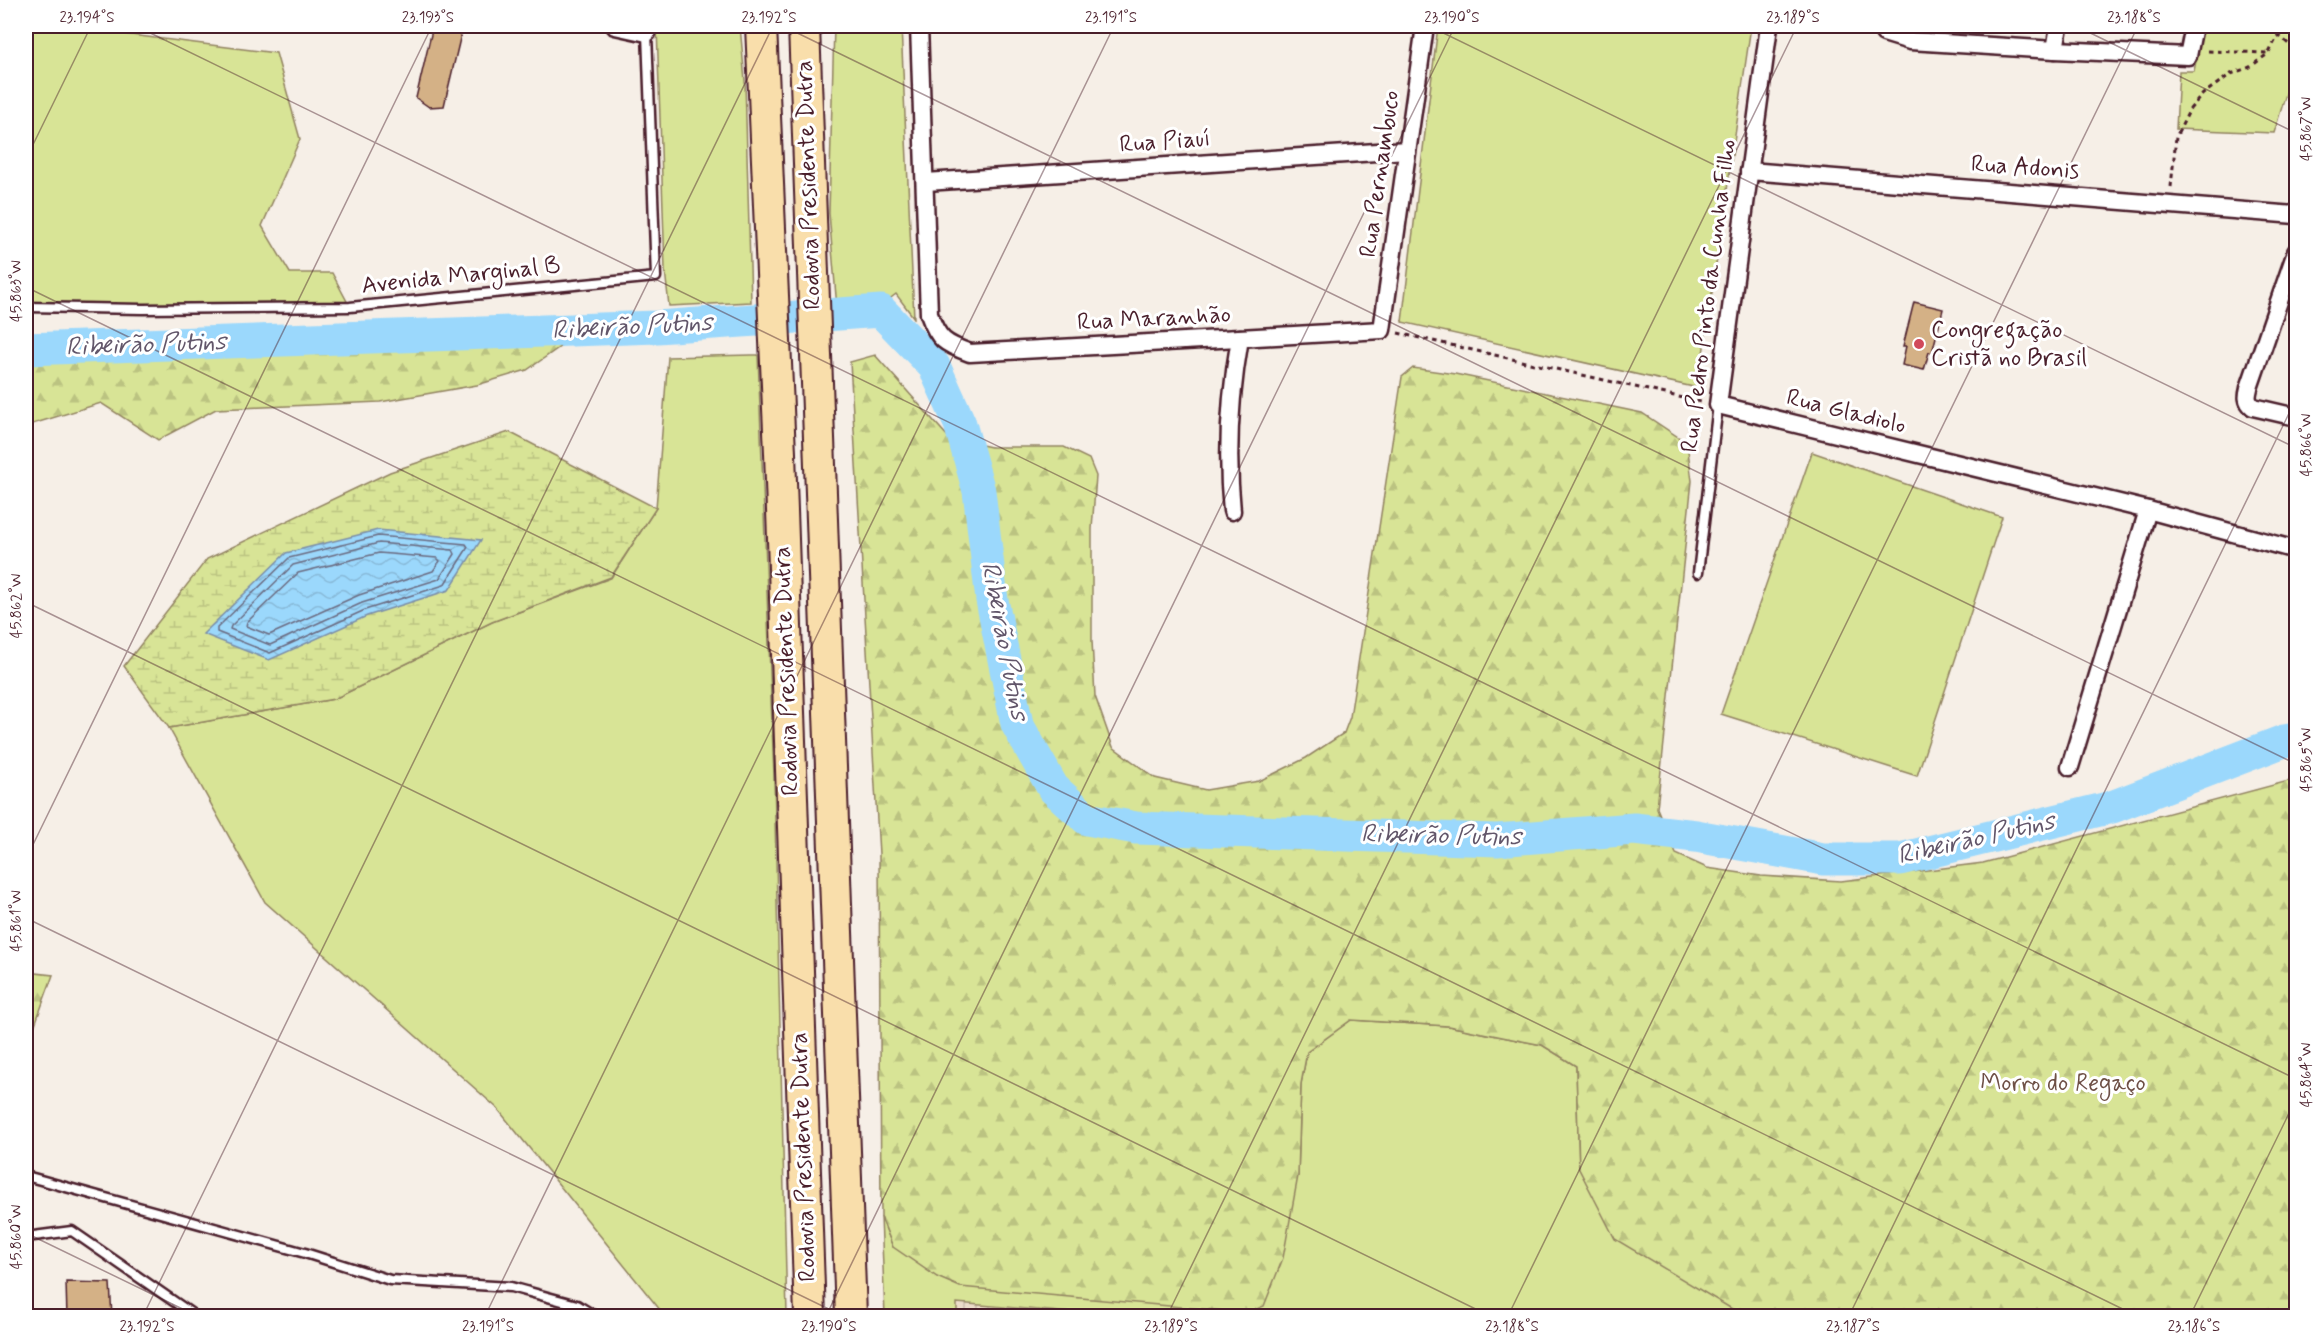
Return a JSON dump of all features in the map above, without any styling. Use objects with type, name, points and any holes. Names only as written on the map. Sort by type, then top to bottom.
[{"type":"highway","name":"Rodovia Presidente Dutra","points":[[761,26],[777,384],[810,1317]]},
{"type":"highway","name":"Rodovia Presidente Dutra","points":[[804,26],[851,1317]]},
{"type":"street","points":[[615,26],[647,29]]},
{"type":"street","points":[[919,26],[926,182]]},
{"type":"street","name":"Rua Pernambuco","points":[[1382,330],[1425,26]]},
{"type":"street","name":"Rua Pedro Pinto da Cunha Filho","points":[[1718,405],[1769,26]]},
{"type":"street","points":[[2055,50],[2059,26]]},
{"type":"street","points":[[1884,33],[1910,41],[2188,56],[2193,26]]},
{"type":"street","name":"Rua Piauí","points":[[926,182],[1407,150]]},
{"type":"street","name":"Rua Adonis","points":[[1749,171],[2170,203],[2296,215]]},
{"type":"street","name":"Rua Maranhão","points":[[926,182],[929,314],[936,333],[948,345],[970,353],[1382,330]]},
{"type":"street","points":[[2296,252],[2249,388],[2249,403],[2258,409],[2296,417]]},
{"type":"street","points":[[1232,511],[1230,401],[1240,338]]},
{"type":"street","name":"Rua Gladiolo","points":[[1718,405],[2148,510],[2296,550]]},
{"type":"street","points":[[2070,767],[2148,510]]},
{"type":"lane","name":"Avenida Marginal B","points":[[26,307],[143,309],[350,307],[656,277],[647,29]]},
{"type":"lane","name":"Rua Pedro Pinto da Cunha Filho","points":[[1698,573],[1718,405]]},
{"type":"lane","points":[[26,1176],[305,1253],[390,1280],[511,1287],[577,1305],[595,1317]]},
{"type":"lane","points":[[26,1237],[72,1231],[195,1317]]},
{"type":"path","points":[[2170,203],[2176,137],[2190,109],[2203,94],[2231,74],[2250,67],[2269,53],[2280,26]]},
{"type":"path","points":[[2278,35],[2292,47],[2296,47]]},
{"type":"path","points":[[2188,56],[2207,51],[2269,53]]},
{"type":"path","points":[[1382,330],[1718,405]]},
{"type":"shaded area","points":[[956,1303],[1108,1316],[957,1316]]},
{"type":"green space","points":[[26,26],[112,26],[123,34],[276,53],[300,139],[262,226],[290,273],[332,273],[350,307],[26,307]]},
{"type":"green space","points":[[657,26],[740,26],[745,81],[751,302],[669,306],[665,270]]},
{"type":"green space","points":[[834,26],[901,26],[914,318],[896,294],[883,304],[837,308],[829,213]]},
{"type":"green space","points":[[1438,26],[1751,26],[1698,388],[1402,322]]},
{"type":"green space","points":[[2203,26],[2296,26],[2296,61],[2274,133],[2176,129],[2179,71],[2194,71]]},
{"type":"green space","points":[[584,330],[527,370],[477,385],[380,402],[216,409],[158,440],[101,403],[26,426],[26,349]]},
{"type":"green space","points":[[758,355],[774,777],[787,1316],[665,1316],[497,1108],[265,902],[169,728],[334,699],[492,622],[611,578],[656,508],[668,357]]},
{"type":"green space","name":"Morro do Regaço","points":[[875,355],[949,438],[991,447],[1064,447],[1089,459],[1096,476],[1092,529],[1092,641],[1095,696],[1113,747],[1155,778],[1206,790],[1259,781],[1306,758],[1344,733],[1350,717],[1402,377],[1413,368],[1455,374],[1642,413],[1687,443],[1692,481],[1657,808],[1676,854],[1707,868],[1761,876],[1841,881],[1983,863],[2296,779],[2296,1316],[1750,1316],[1732,1309],[1615,1239],[1579,1169],[1576,1066],[1542,1045],[1448,1026],[1351,1020],[1307,1052],[1301,1084],[1298,1176],[1283,1258],[1264,1306],[1247,1313],[960,1287],[937,1277],[893,1247],[881,1217],[879,854],[850,362]]},
{"type":"green space","points":[[509,432],[656,508],[611,577],[492,622],[334,699],[169,728],[124,666],[207,559],[390,472]]},
{"type":"green space","points":[[1812,452],[2002,517],[1917,776],[1721,714]]},
{"type":"green space","points":[[26,972],[53,975],[26,1049]]},
{"type":"green space","points":[[1351,1020],[1448,1026],[1542,1045],[1576,1066],[1579,1169],[1751,1316],[1108,1316],[957,1303],[957,1316],[885,1316],[881,1217],[893,1247],[1298,1176],[1301,1084],[1307,1052]]},
{"type":"water","points":[[378,530],[481,540],[449,590],[367,616],[269,660],[203,634],[286,553]]},
{"type":"building","points":[[433,26],[463,26],[444,106],[429,107],[416,98]]},
{"type":"building","name":"Congregação Cristã no Brasil","points":[[1914,302],[1943,309],[1932,353],[1929,352],[1924,370],[1902,365],[1906,346],[1903,346]]},
{"type":"building","points":[[66,1282],[110,1283],[112,1317],[67,1317]]},
{"type":"waterway","name":"Ribeirão Putins","points":[[26,349],[657,327],[881,311],[934,366],[960,424],[979,491],[992,600],[1017,724],[1053,788],[1087,819],[1136,828],[1497,840],[1634,829],[1696,836],[1823,859],[1900,859],[2112,807],[2284,741],[2296,739]]},
{"type":"place","name":"Congregação Cristã no Brasil","points":[[1919,344]]}]
